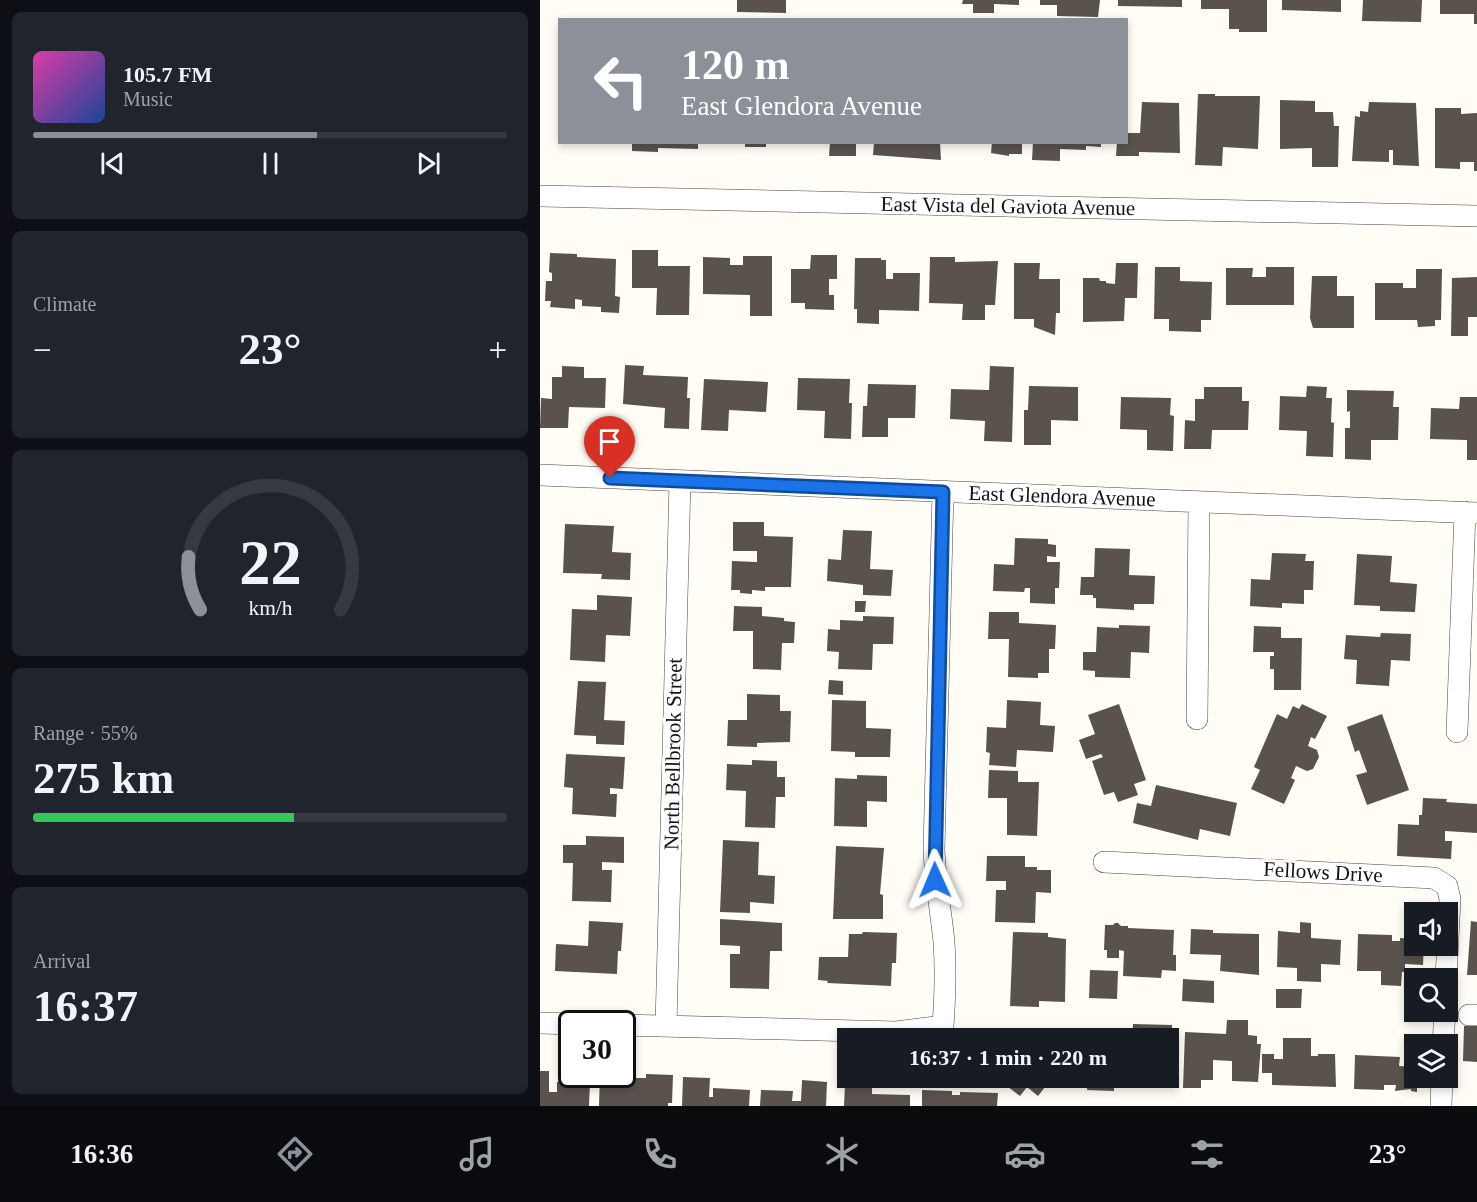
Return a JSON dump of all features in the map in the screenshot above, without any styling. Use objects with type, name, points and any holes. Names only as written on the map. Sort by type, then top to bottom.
[{"type":"street","name":"East Vista del Gaviota Avenue","points":[[540,196],[1477,216]]},
{"type":"street","name":"East Glendora Avenue","points":[[540,475],[1471,513]]},
{"type":"street","name":"North Bellbrook Street","points":[[666,1026],[680,481]]},
{"type":"street","points":[[636,1025],[896,1032],[943,1026],[944,942],[935,880],[934,849],[943,492]]},
{"type":"street","points":[[1197,719],[1199,502]]},
{"type":"street","points":[[1457,732],[1471,513]]},
{"type":"street","name":"Fellows Drive","points":[[1104,862],[1434,878],[1447,886],[1450,899],[1447,968]]},
{"type":"street","points":[[540,1023],[558,1024]]},
{"type":"street","points":[[1441,1106],[1442,1088]]},
{"type":"building","points":[[737,0],[786,0],[786,13],[737,12]]},
{"type":"building","points":[[963,0],[1019,0],[1019,5],[994,4],[994,13],[973,13],[973,4],[962,4]]},
{"type":"building","points":[[1040,0],[1100,0],[1098,17],[1057,16],[1057,5],[1040,5]]},
{"type":"building","points":[[1118,0],[1182,0],[1182,7],[1118,6]]},
{"type":"building","points":[[1201,0],[1267,0],[1267,32],[1239,32],[1239,29],[1229,29],[1229,9],[1201,9]]},
{"type":"building","points":[[1282,0],[1341,0],[1341,12],[1282,10]]},
{"type":"building","points":[[1363,0],[1422,0],[1421,22],[1362,21]]},
{"type":"building","points":[[1440,0],[1477,0],[1477,24],[1474,24],[1474,14],[1440,14]]},
{"type":"building","points":[[1198,94],[1260,96],[1258,149],[1223,147],[1222,166],[1195,165]]},
{"type":"building","points":[[1280,100],[1315,101],[1315,112],[1333,112],[1334,126],[1339,126],[1338,167],[1312,167],[1312,148],[1280,149]]},
{"type":"building","points":[[1142,102],[1179,103],[1180,153],[1139,152],[1139,156],[1116,156],[1117,144],[1128,144],[1128,133],[1140,133]]},
{"type":"building","points":[[1369,102],[1416,103],[1419,166],[1393,165],[1393,150],[1389,150],[1389,162],[1352,161],[1355,116],[1360,117],[1360,111],[1368,112]]},
{"type":"building","points":[[1435,108],[1461,108],[1461,114],[1477,113],[1477,171],[1474,171],[1474,162],[1460,162],[1460,169],[1435,168]]},
{"type":"building","points":[[632,144],[698,144],[698,149],[658,148],[658,152],[632,151]]},
{"type":"building","points":[[745,144],[766,144],[766,147],[745,147]]},
{"type":"building","points":[[830,144],[856,144],[856,156],[829,156]]},
{"type":"building","points":[[874,144],[940,144],[941,160],[873,155]]},
{"type":"building","points":[[992,144],[1022,144],[1022,154],[1009,154],[1009,156],[991,153]]},
{"type":"building","points":[[1033,144],[1101,144],[1101,147],[1086,146],[1086,150],[1060,149],[1060,161],[1032,160]]},
{"type":"building","points":[[632,250],[658,250],[658,266],[690,266],[689,315],[656,315],[657,288],[632,288]]},
{"type":"building","points":[[550,253],[616,259],[615,296],[620,297],[619,313],[601,312],[601,307],[582,306],[582,300],[575,299],[575,309],[550,307],[551,301],[545,301],[546,281],[552,281],[552,273],[549,272]]},
{"type":"building","points":[[811,255],[837,255],[837,279],[829,279],[829,295],[834,295],[834,310],[805,309],[805,303],[791,303],[791,269],[810,269]]},
{"type":"building","points":[[743,256],[772,256],[772,316],[750,316],[750,295],[703,294],[703,257],[730,258],[730,265],[743,265]]},
{"type":"building","points":[[930,257],[955,257],[955,262],[998,261],[995,305],[985,305],[985,320],[962,320],[963,304],[929,303]]},
{"type":"building","points":[[855,258],[886,260],[886,279],[893,279],[893,273],[920,273],[919,311],[879,310],[879,324],[857,323],[857,309],[854,309]]},
{"type":"building","points":[[1014,263],[1040,263],[1039,279],[1060,279],[1060,313],[1056,313],[1055,335],[1034,327],[1034,319],[1014,319]]},
{"type":"building","points":[[1116,263],[1138,263],[1137,298],[1125,298],[1124,321],[1083,322],[1083,278],[1099,278],[1100,281],[1115,284]]},
{"type":"building","points":[[1155,267],[1180,267],[1180,281],[1212,282],[1211,320],[1201,320],[1201,332],[1169,331],[1169,319],[1154,319]]},
{"type":"building","points":[[1266,267],[1294,267],[1294,305],[1226,305],[1226,268],[1253,268],[1252,277],[1266,277]]},
{"type":"building","points":[[1416,269],[1442,269],[1441,320],[1435,320],[1435,326],[1418,327],[1417,320],[1375,320],[1375,283],[1403,283],[1403,288],[1416,288]]},
{"type":"building","points":[[1312,276],[1337,276],[1337,296],[1354,296],[1354,328],[1313,328],[1310,318]]},
{"type":"building","points":[[1477,277],[1477,317],[1468,317],[1468,336],[1451,336],[1452,278]]},
{"type":"building","points":[[625,365],[644,366],[643,375],[688,377],[689,429],[664,428],[665,408],[623,404]]},
{"type":"building","points":[[562,366],[584,367],[584,378],[606,378],[605,408],[569,407],[568,428],[540,428],[541,398],[552,399],[552,377],[562,377]]},
{"type":"building","points":[[990,366],[1014,367],[1012,442],[984,441],[985,421],[950,419],[951,389],[989,390]]},
{"type":"building","points":[[798,378],[850,379],[851,439],[824,438],[825,411],[797,410]]},
{"type":"building","points":[[704,379],[768,382],[766,412],[729,410],[728,431],[701,430]]},
{"type":"building","points":[[868,384],[916,385],[915,418],[888,418],[888,437],[862,437],[863,406],[867,406]]},
{"type":"building","points":[[1029,386],[1078,387],[1078,421],[1051,420],[1051,445],[1024,445],[1024,410],[1028,410]]},
{"type":"building","points":[[1307,386],[1327,387],[1326,398],[1332,398],[1333,457],[1306,456],[1307,431],[1279,430],[1280,396],[1306,397]]},
{"type":"building","points":[[1204,387],[1242,387],[1242,401],[1249,401],[1248,430],[1212,430],[1211,449],[1184,449],[1185,420],[1195,421],[1195,399],[1204,399]]},
{"type":"building","points":[[1347,390],[1394,391],[1393,407],[1399,407],[1398,440],[1371,440],[1371,460],[1345,459],[1345,428],[1350,428]]},
{"type":"building","points":[[1121,397],[1171,398],[1170,415],[1174,416],[1173,451],[1147,450],[1147,430],[1120,429]]},
{"type":"building","points":[[1460,397],[1477,397],[1477,460],[1467,460],[1467,440],[1430,439],[1431,408],[1459,409]]},
{"type":"building","points":[[733,522],[764,522],[764,536],[793,537],[791,587],[765,587],[765,591],[752,590],[752,594],[731,590],[732,561],[757,562],[757,551],[733,551]]},
{"type":"building","points":[[565,524],[614,526],[612,552],[631,553],[630,580],[601,579],[602,574],[563,573]]},
{"type":"building","points":[[843,530],[872,531],[870,569],[893,570],[891,596],[863,595],[863,585],[827,581],[828,559],[841,560]]},
{"type":"building","points":[[1015,538],[1048,539],[1048,544],[1056,545],[1056,557],[1047,556],[1047,562],[1060,562],[1059,588],[1055,588],[1055,604],[1030,603],[1030,588],[1025,588],[1024,592],[993,591],[994,564],[1014,565]]},
{"type":"building","points":[[1095,548],[1130,549],[1129,575],[1155,576],[1154,604],[1134,604],[1134,610],[1096,608],[1096,598],[1093,598],[1093,595],[1080,595],[1081,577],[1094,577]]},
{"type":"building","points":[[1272,553],[1306,554],[1305,561],[1314,561],[1313,590],[1304,590],[1304,604],[1282,603],[1282,608],[1250,606],[1251,579],[1270,580]]},
{"type":"building","points":[[1357,554],[1392,556],[1390,582],[1417,584],[1415,612],[1380,611],[1380,606],[1354,605]]},
{"type":"building","points":[[597,595],[632,597],[630,636],[606,635],[605,662],[570,660],[572,609],[597,610]]},
{"type":"building","points":[[855,601],[866,601],[865,612],[855,612]]},
{"type":"building","points":[[734,606],[762,607],[762,616],[784,618],[784,621],[795,622],[794,643],[782,643],[781,670],[753,669],[753,631],[733,631]]},
{"type":"building","points":[[989,612],[1019,612],[1019,623],[1056,625],[1055,649],[1049,649],[1049,673],[1038,673],[1038,678],[1008,677],[1009,639],[988,639]]},
{"type":"building","points":[[863,616],[894,617],[893,644],[873,644],[872,670],[838,669],[839,652],[827,651],[828,629],[840,630],[840,620],[863,621]]},
{"type":"building","points":[[1119,625],[1150,626],[1149,653],[1131,652],[1130,678],[1095,677],[1095,671],[1083,670],[1083,652],[1096,652],[1097,627],[1119,628]]},
{"type":"building","points":[[1254,626],[1281,627],[1281,638],[1302,638],[1301,690],[1274,690],[1274,669],[1270,669],[1270,656],[1274,656],[1274,652],[1253,652]]},
{"type":"building","points":[[1381,633],[1411,634],[1410,661],[1391,660],[1389,686],[1356,684],[1357,660],[1344,659],[1346,635],[1380,637]]},
{"type":"building","points":[[829,680],[843,681],[843,695],[828,694]]},
{"type":"building","points":[[578,681],[606,682],[604,720],[625,721],[624,745],[596,744],[596,736],[574,735]]},
{"type":"building","points":[[747,694],[780,695],[780,711],[791,711],[790,742],[757,743],[757,747],[727,746],[728,720],[747,720]]},
{"type":"building","points":[[832,700],[866,701],[866,728],[891,729],[890,757],[855,757],[855,752],[831,751]]},
{"type":"building","points":[[1007,700],[1041,702],[1040,725],[1055,726],[1053,752],[1017,750],[1016,767],[989,765],[990,753],[986,752],[987,727],[1006,728]]},
{"type":"building","points":[[1119,704],[1146,780],[1134,784],[1138,795],[1118,802],[1114,792],[1104,795],[1092,761],[1103,757],[1101,754],[1086,759],[1079,740],[1095,734],[1088,715]]},
{"type":"building","points":[[1302,704],[1327,716],[1315,739],[1311,737],[1308,746],[1317,750],[1319,757],[1313,769],[1307,771],[1296,766],[1291,778],[1295,780],[1284,804],[1251,789],[1260,770],[1254,767],[1277,714],[1287,719],[1293,706],[1299,709]]},
{"type":"building","points":[[1382,714],[1409,790],[1367,805],[1356,775],[1367,772],[1359,750],[1355,752],[1347,727]]},
{"type":"building","points":[[566,754],[625,757],[623,789],[610,788],[610,794],[617,794],[616,817],[572,814],[573,788],[564,787]]},
{"type":"building","points":[[752,760],[777,761],[777,777],[785,777],[785,797],[776,797],[775,828],[745,827],[746,791],[726,790],[727,764],[752,765]]},
{"type":"building","points":[[989,770],[1018,771],[1018,782],[1039,782],[1037,836],[1007,835],[1007,798],[988,798]]},
{"type":"building","points":[[857,775],[887,776],[887,802],[867,801],[867,827],[834,826],[835,778],[857,779]]},
{"type":"building","points":[[1156,785],[1237,803],[1230,836],[1200,829],[1198,840],[1133,823],[1137,803],[1151,806]]},
{"type":"building","points":[[1423,798],[1477,804],[1477,833],[1445,831],[1445,841],[1452,841],[1451,859],[1397,856],[1398,824],[1419,825]]},
{"type":"building","points":[[586,836],[624,837],[624,863],[602,862],[602,870],[612,870],[611,902],[572,901],[573,863],[563,863],[563,845],[586,845]]},
{"type":"building","points":[[723,840],[759,842],[758,875],[775,876],[774,904],[750,902],[750,913],[720,912]]},
{"type":"building","points":[[836,846],[884,848],[880,894],[883,895],[883,919],[833,919]]},
{"type":"building","points":[[987,856],[1025,856],[1025,867],[1051,870],[1051,893],[1036,892],[1035,923],[995,922],[996,890],[1006,890],[1006,881],[986,881]]},
{"type":"building","points":[[720,919],[782,923],[782,951],[770,951],[769,989],[730,988],[730,954],[740,954],[740,946],[720,945]]},
{"type":"building","points":[[589,921],[623,923],[617,974],[555,971],[556,944],[588,946]]},
{"type":"building","points":[[1471,921],[1477,922],[1477,975],[1467,975]]},
{"type":"building","points":[[1300,922],[1311,923],[1311,938],[1341,940],[1340,965],[1321,964],[1321,982],[1297,981],[1297,968],[1277,967],[1278,931],[1300,933]]},
{"type":"building","points":[[1115,923],[1128,926],[1128,928],[1174,930],[1173,955],[1176,955],[1176,971],[1162,970],[1161,978],[1123,976],[1124,951],[1119,950],[1119,958],[1107,958],[1107,950],[1104,950],[1105,925]]},
{"type":"building","points":[[1191,929],[1213,930],[1213,933],[1259,934],[1259,975],[1220,971],[1221,955],[1190,954]]},
{"type":"building","points":[[863,932],[897,933],[896,963],[892,963],[891,986],[827,983],[828,981],[818,980],[819,957],[848,957],[849,934],[862,934]]},
{"type":"building","points":[[1013,932],[1048,933],[1048,937],[1066,939],[1065,1002],[1039,1001],[1039,1007],[1010,1006]]},
{"type":"building","points":[[1358,934],[1392,935],[1392,941],[1404,938],[1404,956],[1423,956],[1423,965],[1405,964],[1401,986],[1381,985],[1381,971],[1357,971]]},
{"type":"building","points":[[1090,970],[1118,971],[1117,999],[1089,998]]},
{"type":"building","points":[[1183,979],[1214,981],[1214,1003],[1182,1001]]},
{"type":"building","points":[[1276,989],[1302,989],[1301,1008],[1276,1008]]},
{"type":"building","points":[[1227,1020],[1248,1020],[1248,1035],[1257,1036],[1257,1044],[1261,1044],[1258,1082],[1232,1081],[1232,1061],[1213,1060],[1213,1080],[1201,1080],[1201,1088],[1183,1088],[1185,1032],[1226,1034]]},
{"type":"building","points":[[1133,1024],[1172,1025],[1172,1028],[1133,1028]]},
{"type":"building","points":[[1464,1026],[1477,1026],[1477,1062],[1463,1061]]},
{"type":"building","points":[[1283,1038],[1311,1038],[1311,1056],[1335,1054],[1336,1087],[1272,1085],[1272,1073],[1262,1073],[1262,1054],[1274,1054],[1274,1059],[1283,1059]]},
{"type":"building","points":[[1355,1055],[1400,1057],[1399,1066],[1404,1066],[1404,1088],[1417,1088],[1417,1092],[1411,1089],[1395,1091],[1396,1085],[1384,1085],[1384,1090],[1354,1089]]},
{"type":"building","points":[[540,1071],[549,1071],[549,1092],[557,1092],[557,1082],[558,1088],[590,1088],[589,1106],[540,1106]]},
{"type":"building","points":[[646,1074],[673,1075],[672,1103],[668,1103],[668,1106],[599,1106],[600,1088],[636,1088],[636,1078],[646,1078]]},
{"type":"building","points":[[683,1077],[710,1078],[709,1097],[713,1097],[713,1088],[750,1090],[749,1106],[682,1106]]},
{"type":"building","points":[[802,1080],[827,1082],[826,1106],[760,1106],[761,1090],[793,1091],[792,1101],[801,1101]]},
{"type":"building","points":[[845,1088],[872,1088],[872,1094],[910,1095],[910,1106],[844,1106]]},
{"type":"building","points":[[1009,1088],[1026,1088],[1020,1096]]},
{"type":"building","points":[[1028,1088],[1044,1088],[1038,1096]]},
{"type":"building","points":[[1087,1088],[1114,1088],[1114,1091],[1087,1090]]},
{"type":"building","points":[[922,1090],[952,1091],[952,1095],[960,1095],[960,1092],[998,1093],[997,1106],[922,1106]]},
{"type":"route","points":[[610,478],[943,492],[935,880]]}]
